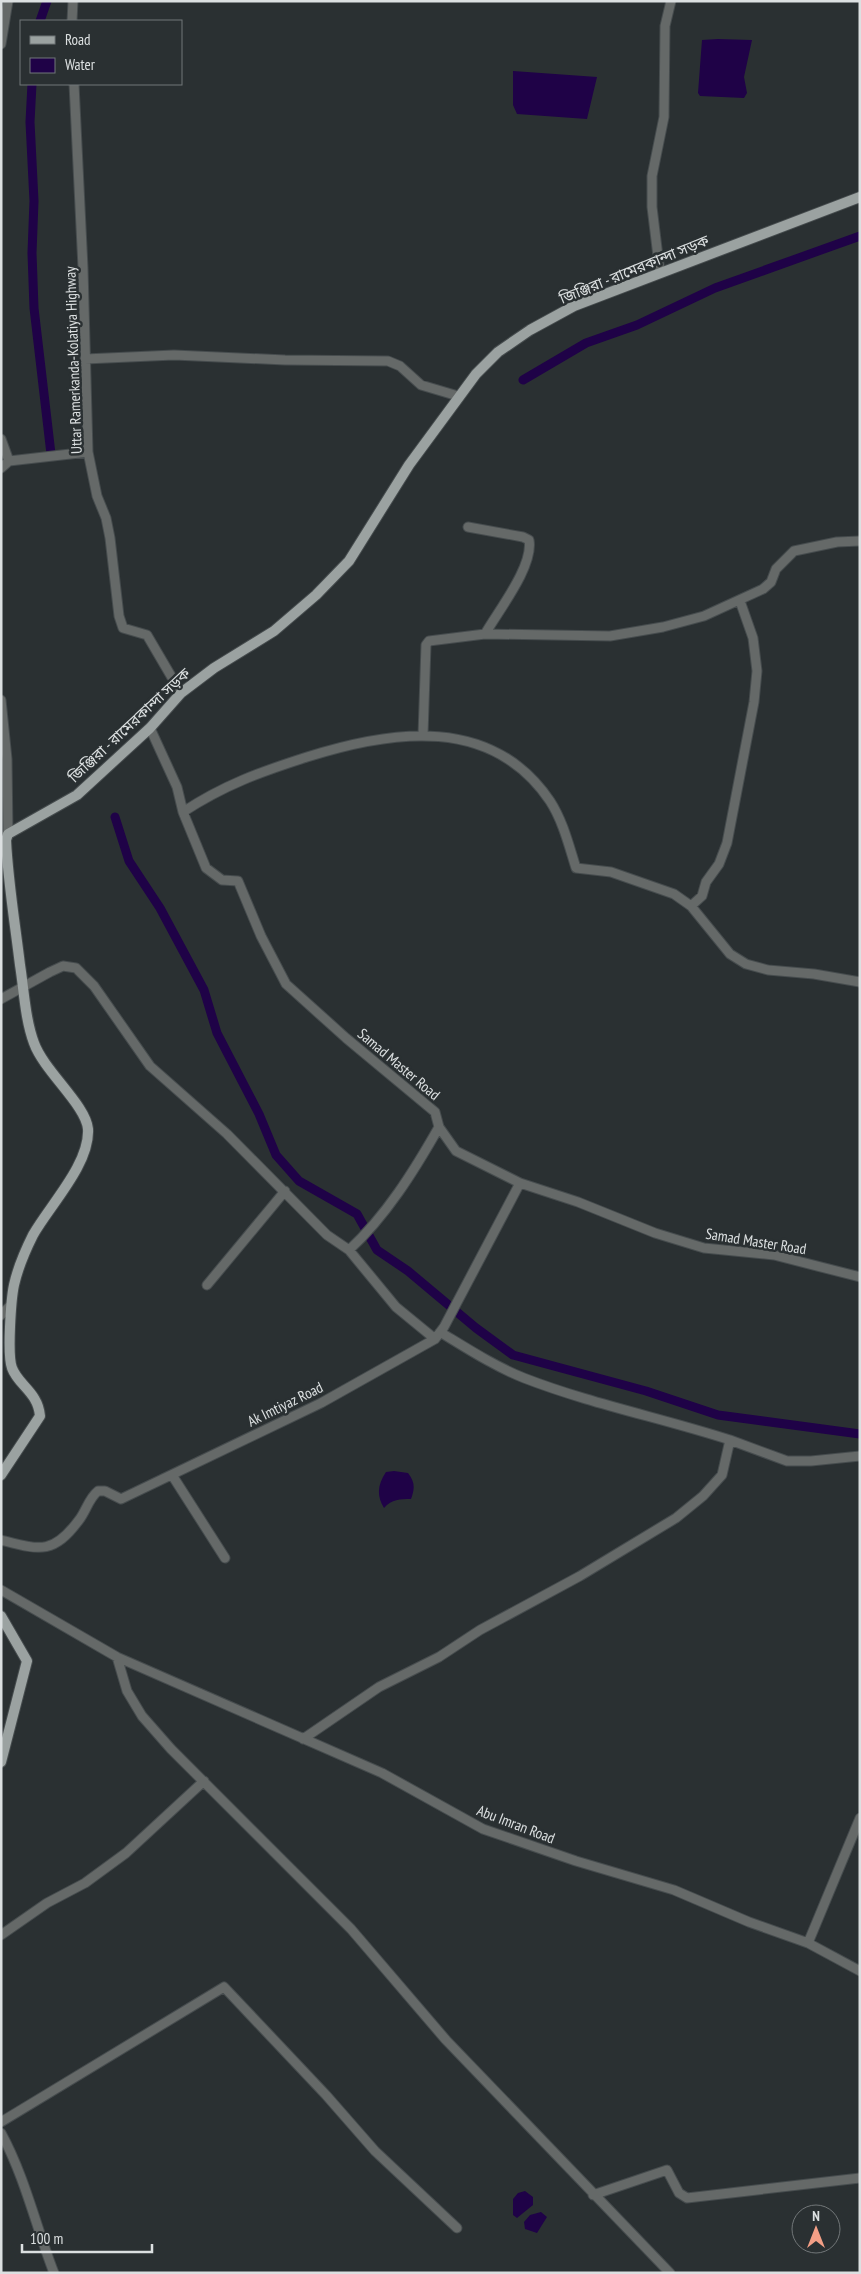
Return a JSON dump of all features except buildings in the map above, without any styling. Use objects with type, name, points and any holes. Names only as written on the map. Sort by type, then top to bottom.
[{"type":"main road","name":"জিঞ্জিরা - রামেরকান্দা সড়ক","points":[[8,834],[77,795],[150,728],[181,693],[214,668],[274,631],[316,596],[349,561],[409,465],[458,396],[498,352],[530,330],[574,306],[860,197]]},
{"type":"main road","points":[[1,1475],[40,1416],[36,1401],[12,1368],[10,1343],[11,1304],[18,1269],[33,1236],[79,1164],[88,1142],[88,1127],[83,1114],[40,1058],[33,1042],[4,851],[8,834]]},
{"type":"main road","points":[[1,1616],[27,1660],[1,1762]]},
{"type":"street","points":[[1,44],[8,1]]},
{"type":"street","points":[[72,20],[73,1]]},
{"type":"street","points":[[660,273],[652,207],[652,176],[664,117],[665,26],[671,1]]},
{"type":"street","name":"Uttar Ramerkanda-Kolatiya Highway","points":[[74,85],[86,359],[88,452],[97,496],[106,518],[119,616],[123,628],[147,635],[181,693]]},
{"type":"street","points":[[86,359],[174,355],[285,360],[388,361],[400,366],[421,385],[458,396]]},
{"type":"street","points":[[1,439],[9,461]]},
{"type":"street","points":[[1,468],[9,461],[88,452]]},
{"type":"street","points":[[468,527],[523,537],[529,540],[531,548],[513,589],[485,634]]},
{"type":"street","points":[[423,735],[426,645],[434,639],[485,634],[610,636],[663,627],[696,618],[740,601],[762,589],[771,582],[776,569],[794,551],[837,542],[860,541]]},
{"type":"street","points":[[691,906],[702,896],[706,882],[719,864],[727,843],[754,702],[757,671],[753,638],[740,601]]},
{"type":"street","points":[[1,700],[7,759],[8,834]]},
{"type":"street","name":"Samad Master Road","points":[[150,728],[177,787],[183,812],[206,868],[212,875],[222,880],[238,882],[261,936],[286,984],[346,1038],[435,1112],[439,1127],[456,1151],[520,1183],[578,1202],[655,1233],[704,1248],[774,1255],[860,1277]]},
{"type":"street","points":[[183,812],[209,795],[252,774],[350,743],[382,737],[423,735],[436,735],[473,742],[502,756],[533,780],[551,802],[563,828],[576,868],[612,872],[674,894],[691,906],[730,954],[746,964],[768,970],[814,974],[860,982]]},
{"type":"street","points":[[1,999],[23,985],[63,966],[76,968],[94,986],[150,1066],[227,1134],[327,1235],[349,1250],[396,1307],[490,1363],[525,1378],[642,1416],[694,1428],[787,1461],[811,1461],[860,1456]]},
{"type":"street","points":[[349,1250],[374,1224],[418,1164],[439,1127]]},
{"type":"street","points":[[440,1333],[520,1183]]},
{"type":"street","points":[[207,1286],[286,1192]]},
{"type":"street","points":[[1,1315],[11,1304]]},
{"type":"street","name":"Ak Imtiyaz Road","points":[[1,1540],[24,1546],[48,1548],[54,1546],[79,1520],[98,1491],[105,1491],[121,1499],[321,1402],[440,1333]]},
{"type":"street","points":[[303,1739],[379,1687],[439,1657],[480,1630],[580,1576],[676,1518],[703,1496],[722,1475],[730,1440]]},
{"type":"street","points":[[172,1475],[225,1558]]},
{"type":"street","name":"Abu Imran Road","points":[[1,1590],[117,1657],[382,1773],[483,1829],[576,1861],[674,1890],[749,1922],[808,1943],[860,1971]]},
{"type":"street","points":[[117,1657],[127,1691],[142,1716],[171,1749],[352,1929],[446,2040],[592,2195],[670,2273]]},
{"type":"street","points":[[1,1935],[47,1903],[85,1883],[126,1853],[204,1782]]},
{"type":"street","points":[[808,1943],[860,1818]]},
{"type":"street","points":[[1,2122],[224,1987],[326,2095],[375,2151],[457,2228]]},
{"type":"street","points":[[1,2133],[24,2184],[40,2239],[54,2273]]},
{"type":"street","points":[[592,2195],[667,2170],[679,2193],[687,2198],[860,2178]]},
{"type":"water","points":[[702,40],[752,40],[744,77],[747,93],[744,98],[700,96],[698,93]]},
{"type":"water","points":[[513,71],[597,77],[587,119],[517,114],[513,105]]},
{"type":"water","points":[[386,1472],[408,1473],[414,1488],[411,1499],[393,1501],[384,1508],[379,1494],[381,1481]]},
{"type":"water","points":[[525,2191],[533,2197],[533,2205],[517,2218],[513,2215],[513,2199],[518,2193]]},
{"type":"water","points":[[541,2212],[547,2217],[537,2233],[525,2229],[524,2222],[530,2215]]},
{"type":"waterway","points":[[40,20],[47,1]]},
{"type":"waterway","points":[[32,85],[30,122],[34,201],[32,253],[34,308],[51,454]]},
{"type":"waterway","points":[[523,380],[586,343],[637,325],[715,288],[860,236]]},
{"type":"waterway","points":[[115,817],[129,861],[160,908],[204,990],[217,1033],[259,1114],[276,1155],[299,1181],[357,1214],[377,1250],[408,1271],[476,1328],[513,1355],[646,1391],[718,1415],[860,1434]]}]
